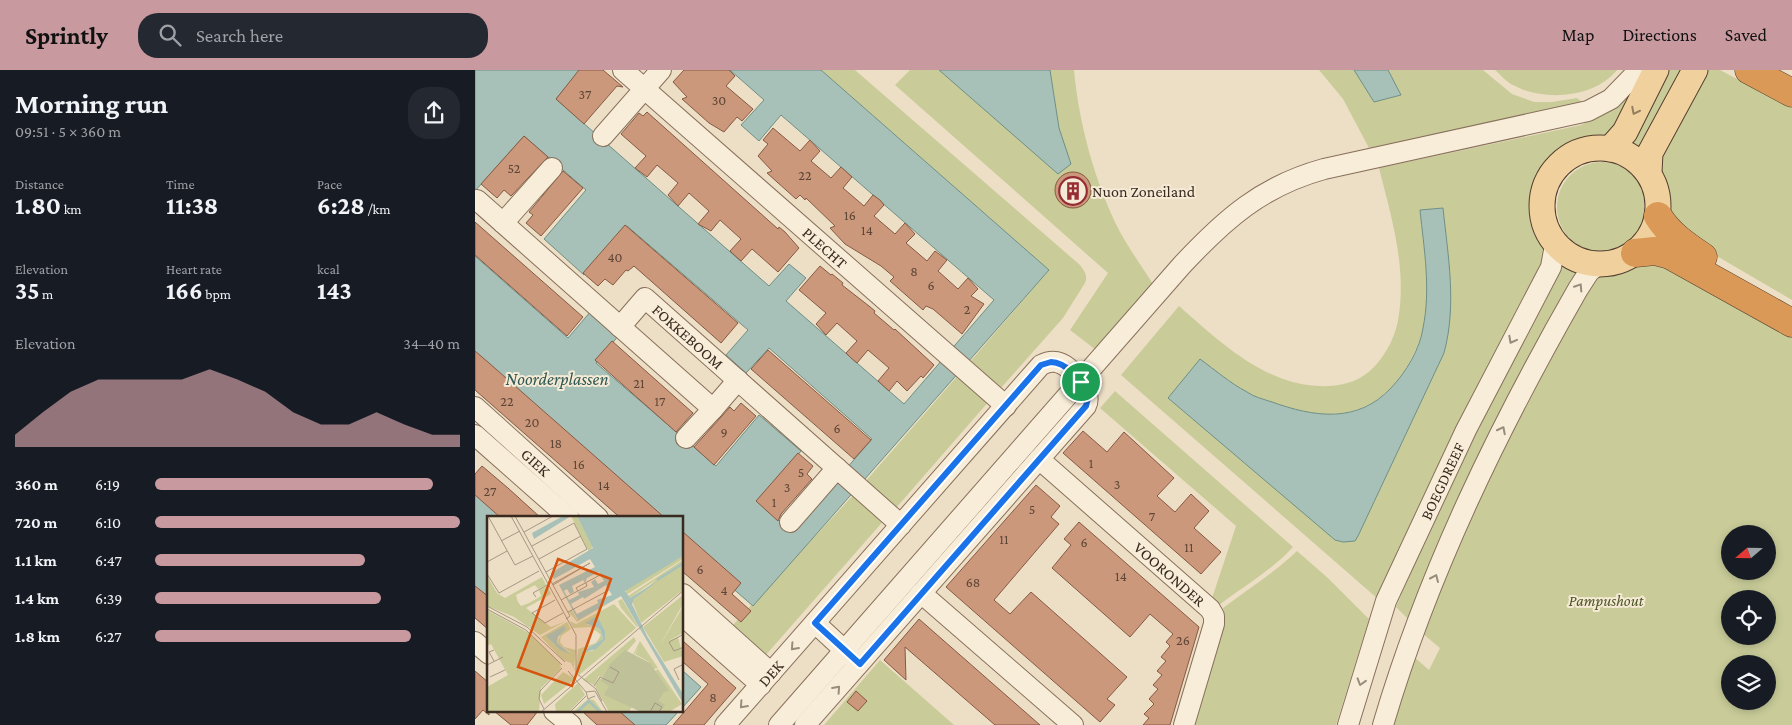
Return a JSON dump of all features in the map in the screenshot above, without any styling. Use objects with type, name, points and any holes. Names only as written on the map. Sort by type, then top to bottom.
[{"type":"highway","points":[[1749,70],[1792,93]]},
{"type":"highway","points":[[1658,216],[1665,227],[1683,244],[1792,306]]},
{"type":"highway","points":[[1635,253],[1655,250],[1670,254],[1792,323]]},
{"type":"main road","points":[[1610,149],[1625,132],[1657,70]]},
{"type":"main road","points":[[1649,172],[1626,154],[1610,149],[1596,148],[1579,152],[1556,169],[1544,186],[1541,205],[1544,224],[1555,245],[1581,262],[1599,264],[1618,262],[1635,253],[1645,243],[1653,230],[1658,216],[1658,199],[1649,172],[1650,153],[1695,70]]},
{"type":"street","name":"PLECHT","points":[[623,70],[1006,406]]},
{"type":"street","points":[[603,136],[661,70]]},
{"type":"street","points":[[805,725],[852,657],[1081,382],[1206,239],[1248,203],[1298,176],[1324,168],[1399,154],[1588,111],[1611,99],[1639,70]]},
{"type":"street","points":[[503,223],[552,168]]},
{"type":"street","points":[[477,200],[713,409]]},
{"type":"street","name":"BOEGDREEF","points":[[1348,725],[1386,601],[1466,430],[1551,267],[1555,245]]},
{"type":"street","name":"BOEGDREEF","points":[[1383,725],[1416,623],[1493,447],[1578,288],[1589,272],[1599,264]]},
{"type":"street","name":"FOKKEBOOM","points":[[620,327],[645,298],[901,525]]},
{"type":"street","name":"DEK","points":[[725,725],[1045,363],[1061,364],[1081,382]]},
{"type":"street","name":"FOKKEBOOM","points":[[686,438],[738,380]]},
{"type":"street","points":[[779,725],[921,593],[1039,459],[1089,401],[1087,389],[1081,382]]},
{"type":"street","name":"GIEK","points":[[475,406],[596,516]]},
{"type":"street","name":"GIEK","points":[[475,436],[567,516]]},
{"type":"street","name":"VOORONDER","points":[[1039,459],[1210,609],[1214,616],[1214,624],[1184,725]]},
{"type":"street","points":[[790,522],[839,470]]},
{"type":"street","points":[[921,593],[1073,725]]},
{"type":"street","points":[[684,595],[766,679]]},
{"type":"street","points":[[684,617],[766,679]]},
{"type":"street","points":[[815,623],[852,657]]},
{"type":"street","points":[[475,642],[487,652]]},
{"type":"street","points":[[555,712],[571,725]]},
{"type":"green space","points":[[821,70],[855,70],[1080,265],[1085,272],[1085,283],[1063,318],[1000,389],[969,363],[1049,270]]},
{"type":"green space","points":[[910,70],[939,70],[1070,164],[1059,128],[1050,70],[1074,70],[1084,132],[1103,194],[1120,232],[1153,284],[1096,350],[1070,330],[1108,273],[895,85]]},
{"type":"green space","points":[[1319,70],[1354,70],[1374,102],[1401,95],[1388,70],[1483,70],[1512,94],[1534,102],[1552,102],[1577,98],[1582,102],[1538,114],[1369,148],[1343,99]]},
{"type":"green space","points":[[1495,70],[1617,70],[1596,87],[1582,92],[1553,95],[1539,94],[1513,85]]},
{"type":"green space","points":[[1660,70],[1685,70],[1642,155],[1623,145]]},
{"type":"green space","points":[[1702,70],[1720,70],[1792,108],[1792,300],[1691,241],[1669,209],[1667,193],[1657,168],[1658,151]]},
{"type":"green space","points":[[1643,75],[1626,115],[1615,132],[1605,138],[1570,150],[1555,161],[1544,175],[1537,192],[1535,208],[1547,250],[1547,257],[1378,599],[1121,375],[1179,306],[1229,348],[1266,372],[1286,380],[1307,385],[1329,386],[1358,379],[1373,368],[1387,350],[1394,336],[1401,295],[1401,277],[1396,240],[1379,168],[1581,125],[1617,107]],"holes":[[[1443,208],[1451,298],[1448,334],[1444,353],[1358,536],[1355,541],[1343,542],[1335,539],[1168,398],[1200,360],[1247,393],[1296,410],[1334,414],[1351,412],[1368,405],[1383,395],[1397,381],[1409,363],[1422,332],[1427,284],[1420,210]]]},
{"type":"green space","points":[[1602,162],[1619,166],[1634,175],[1643,190],[1647,207],[1643,224],[1634,239],[1619,248],[1602,252],[1585,248],[1570,239],[1561,224],[1557,207],[1561,190],[1570,175],[1585,166]]},
{"type":"green space","points":[[1563,260],[1582,272],[1410,621],[1396,607],[1466,446]]},
{"type":"green space","name":"Pampushout","points":[[1639,262],[1674,265],[1792,334],[1792,725],[1392,725],[1413,656],[1429,670],[1440,648],[1422,633],[1480,497],[1548,364],[1595,278]]},
{"type":"green space","points":[[960,373],[990,400],[896,508],[865,482]]},
{"type":"green space","points":[[1115,391],[1293,547],[1267,571],[1219,605],[1212,598],[1236,526],[1100,408]]},
{"type":"green space","points":[[856,492],[886,518],[765,656],[732,626]]},
{"type":"green space","points":[[1297,551],[1328,578],[1369,619],[1336,725],[1192,725],[1225,617],[1223,608],[1270,574]]},
{"type":"green space","points":[[880,660],[954,725],[824,725]]},
{"type":"water","name":"Noorderplassen","points":[[475,70],[581,70],[556,99],[769,286],[789,264],[806,278],[786,301],[904,404],[994,300],[781,115],[759,141],[741,125],[764,100],[730,70],[821,70],[1049,270],[753,606],[684,546],[684,516],[650,516],[475,365],[475,256],[568,338],[591,311],[619,335],[596,363],[716,466],[759,415],[801,451],[758,502],[792,531],[872,439],[769,348],[746,373],[726,355],[748,330],[627,226],[584,275],[544,239],[586,190],[524,136],[475,191]]},
{"type":"water","points":[[939,70],[1050,70],[1059,128],[1071,164],[1058,174]]},
{"type":"water","points":[[1354,70],[1388,70],[1401,95],[1374,102]]},
{"type":"water","points":[[1443,208],[1451,299],[1448,335],[1444,353],[1358,536],[1355,541],[1343,542],[1335,540],[1168,398],[1200,359],[1229,381],[1259,398],[1304,411],[1319,414],[1349,412],[1378,400],[1391,388],[1407,368],[1416,352],[1421,336],[1427,284],[1420,210]]},
{"type":"water","points":[[475,493],[503,516],[487,516],[487,600],[475,589]]},
{"type":"water","points":[[684,672],[701,687],[684,706]]},
{"type":"water","points":[[614,712],[678,712],[666,725],[628,725]]},
{"type":"building","points":[[579,70],[603,70],[623,87],[617,86],[584,124],[556,99]]},
{"type":"building","points":[[684,70],[729,70],[735,76],[726,86],[753,109],[742,121],[737,117],[724,132],[709,123],[682,99],[687,97],[673,82]]},
{"type":"building","points":[[647,112],[778,229],[779,227],[785,232],[799,248],[778,272],[752,249],[741,261],[730,251],[741,239],[720,220],[711,231],[698,224],[709,211],[689,193],[678,206],[668,195],[678,183],[657,165],[647,177],[635,168],[646,156],[621,134],[639,113],[643,116]]},
{"type":"building","points":[[773,128],[800,151],[810,140],[820,151],[811,161],[831,178],[841,167],[852,177],[843,188],[864,206],[873,195],[880,200],[884,205],[874,216],[895,234],[905,223],[915,234],[906,243],[927,261],[935,251],[947,260],[938,271],[958,289],[968,278],[978,289],[971,296],[984,304],[962,334],[933,309],[926,306],[923,310],[890,281],[894,277],[881,266],[845,244],[830,228],[835,226],[806,198],[805,200],[800,195],[796,199],[767,173],[772,171],[758,156],[768,144],[763,140]]},
{"type":"building","points":[[524,136],[548,157],[511,196],[504,190],[497,198],[481,184]]},
{"type":"building","points":[[563,171],[583,188],[541,236],[526,223],[533,215],[529,212]]},
{"type":"building","name":"Nuon Zoneiland","points":[[1073,172],[1080,173],[1086,177],[1090,183],[1090,197],[1086,203],[1080,207],[1073,208],[1066,207],[1060,203],[1056,197],[1055,190],[1056,183],[1060,177],[1066,173]]},
{"type":"building","points":[[475,222],[583,317],[567,336],[475,255]]},
{"type":"building","points":[[625,225],[738,323],[721,343],[634,266],[628,271],[626,270],[613,285],[605,279],[598,286],[583,273]]},
{"type":"building","points":[[820,266],[843,283],[842,285],[875,311],[874,313],[895,329],[934,365],[923,378],[921,376],[907,391],[897,381],[889,391],[878,381],[889,368],[868,350],[857,363],[851,358],[846,353],[857,341],[837,323],[826,335],[816,324],[826,313],[799,290]]},
{"type":"building","points":[[612,341],[693,413],[676,432],[595,360]]},
{"type":"building","points":[[768,350],[871,440],[854,459],[751,369]]},
{"type":"building","points":[[475,351],[663,516],[618,516],[475,390]]},
{"type":"building","points":[[741,403],[756,416],[714,465],[694,447],[730,407],[734,411]]},
{"type":"building","points":[[1083,431],[1107,452],[1124,432],[1174,478],[1157,496],[1175,512],[1191,494],[1209,511],[1194,528],[1221,552],[1201,574],[1063,453]]},
{"type":"building","points":[[798,453],[813,466],[807,474],[812,479],[781,514],[778,521],[756,501]]},
{"type":"building","points":[[482,466],[539,516],[499,516],[475,495],[475,474]]},
{"type":"building","points":[[1036,485],[1060,506],[1051,517],[1059,524],[994,600],[1010,614],[1031,592],[1127,677],[1107,699],[1115,705],[1100,722],[946,587]]},
{"type":"building","points":[[1079,522],[1199,627],[1170,725],[1143,725],[1149,718],[1144,714],[1154,704],[1149,699],[1158,689],[1153,685],[1162,675],[1157,671],[1166,661],[1161,657],[1170,646],[1166,642],[1173,634],[1150,614],[1130,637],[1052,568],[1071,545],[1064,539]]},
{"type":"building","points":[[684,533],[741,583],[732,594],[751,611],[741,622],[684,573]]},
{"type":"building","points":[[475,586],[487,595],[487,628],[475,618]]},
{"type":"building","points":[[919,619],[1040,725],[995,725],[905,647],[906,680],[884,660]]},
{"type":"building","points":[[684,642],[736,688],[704,725],[673,725],[708,684],[684,663]]},
{"type":"building","points":[[475,671],[487,681],[487,712],[489,712],[489,715],[483,710],[475,719]]},
{"type":"building","points":[[856,691],[867,701],[858,711],[847,702]]},
{"type":"building","points":[[495,712],[537,712],[527,725],[511,725]]},
{"type":"building","points":[[583,712],[620,712],[635,725],[597,725]]},
{"type":"place","name":"Nuon Zoneiland","points":[[1073,191]]},
{"type":"route","points":[[1051,362],[1061,364],[1081,382],[1089,394],[1089,401],[1086,406],[860,664],[815,623],[1041,365],[1051,362]]}]
